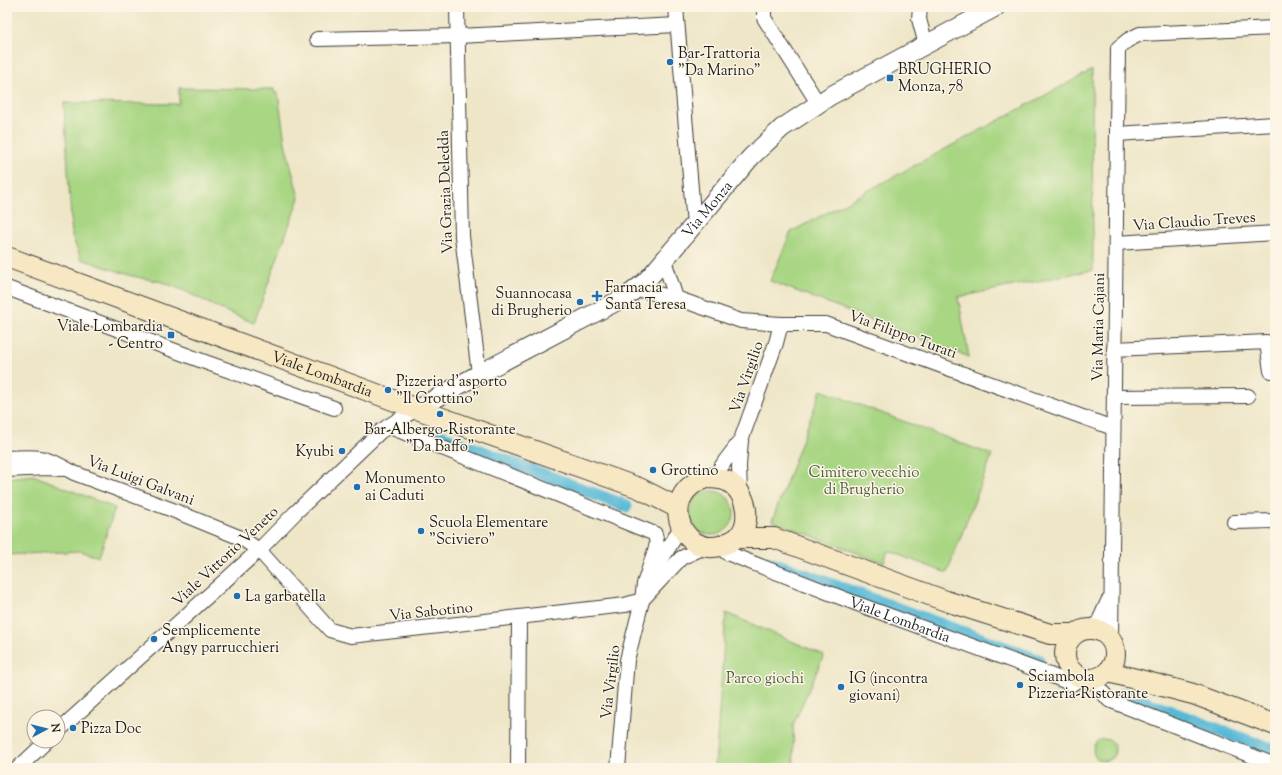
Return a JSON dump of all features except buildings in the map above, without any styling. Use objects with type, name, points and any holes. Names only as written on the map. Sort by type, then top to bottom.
[{"type":"main road","name":"Viale Lombardia","points":[[7,257],[417,409],[639,488],[678,508]]},
{"type":"main road","points":[[774,538],[721,544],[697,543],[688,537],[681,527],[678,518],[678,508],[682,496],[690,486],[697,481],[706,478],[714,478],[729,482],[743,500],[754,520],[774,538],[946,601],[1050,634],[1074,634],[1084,630],[1100,659],[1074,674],[1069,668],[1064,654],[1067,643],[1074,634]]},
{"type":"main road","name":"Viale Lombardia","points":[[639,488],[670,489],[690,486]]},
{"type":"main road","points":[[721,544],[743,530],[745,522],[743,500]]},
{"type":"main road","points":[[946,601],[1064,654]]},
{"type":"main road","name":"Viale Lombardia","points":[[1100,659],[1275,725]]},
{"type":"street","name":"Via Grazia Deledda","points":[[457,7],[462,236],[479,374]]},
{"type":"street","points":[[676,7],[694,225]]},
{"type":"street","points":[[764,7],[764,18],[818,103]]},
{"type":"street","points":[[920,7],[919,19],[926,45]]},
{"type":"street","name":"Via Monza","points":[[417,409],[479,374],[617,302],[645,282],[738,171],[782,128],[830,96],[996,7]]},
{"type":"street","points":[[317,39],[458,36],[677,26]]},
{"type":"street","name":"Via Maria Cajani","points":[[1100,659],[1111,595],[1118,48],[1128,40],[1140,34],[1275,28]]},
{"type":"street","points":[[1117,134],[1275,124]]},
{"type":"street","name":"Via Claudio Treves","points":[[1116,243],[1275,233]]},
{"type":"street","points":[[664,260],[676,298]]},
{"type":"street","name":"Viale Lombardia","points":[[7,288],[334,408]]},
{"type":"street","name":"Via Filippo Turati","points":[[635,289],[676,298],[741,321],[781,324],[826,324],[1113,428]]},
{"type":"street","name":"Via Virgilio","points":[[743,500],[739,466],[741,440],[776,343],[781,324]]},
{"type":"street","points":[[1114,349],[1267,342],[1271,371]]},
{"type":"street","points":[[1114,397],[1248,396]]},
{"type":"street","name":"Viale Vittorio Veneto","points":[[66,724],[259,550],[295,513],[388,426],[417,409]]},
{"type":"street","points":[[388,426],[655,534],[658,544],[644,584],[642,600]]},
{"type":"street","name":"Via Virgilio","points":[[714,478],[741,440]]},
{"type":"street","name":"Via Luigi Galvani","points":[[7,458],[45,458],[74,473],[231,533],[259,550]]},
{"type":"street","points":[[7,470],[54,468],[74,473]]},
{"type":"street","points":[[1234,522],[1275,521]]},
{"type":"street","name":"Via Virgilio","points":[[618,768],[627,660],[642,600],[650,579],[671,547],[681,527]]},
{"type":"street","name":"Viale Lombardia","points":[[721,544],[727,553],[855,603],[1033,668],[1072,684],[1100,659]]},
{"type":"street","name":"Via Virgilio","points":[[642,600],[681,558],[721,544]]},
{"type":"street","name":"Via Sabotino","points":[[259,550],[330,630],[351,636],[625,605],[642,600]]},
{"type":"street","name":"Via Maria Cajani","points":[[1100,659],[1099,622],[1111,595]]},
{"type":"street","points":[[518,768],[519,618]]},
{"type":"street","points":[[1100,659],[1109,700],[1275,765]]},
{"type":"street","points":[[18,768],[38,749]]},
{"type":"green space","points":[[1092,70],[1093,270],[958,297],[969,357],[770,281],[791,232]]},
{"type":"green space","points":[[179,88],[274,89],[274,93],[278,93],[285,143],[299,198],[254,323],[162,282],[132,276],[81,259],[72,236],[64,103],[179,104]]},
{"type":"green space","name":"Cimitero vecchio di Brugherio","points":[[821,390],[992,455],[947,573],[888,551],[884,563],[772,521]]},
{"type":"green space","points":[[33,475],[115,508],[99,557],[79,551],[7,555],[7,478]]},
{"type":"green space","points":[[712,491],[724,495],[730,501],[734,513],[730,525],[724,531],[712,535],[700,531],[694,525],[690,513],[694,501],[700,495]]},
{"type":"green space","name":"Parco giochi","points":[[726,613],[824,655],[793,725],[794,768],[715,768]]},
{"type":"green space","points":[[1100,739],[1108,739],[1115,746],[1115,754],[1108,761],[1100,761],[1093,754],[1093,746]]},
{"type":"waterway","points":[[438,435],[626,506]]},
{"type":"waterway","points":[[767,561],[1038,660]]},
{"type":"waterway","points":[[1123,694],[1275,751]]},
{"type":"place","name":"Bar-Trattoria \"Da Marino\"","points":[[670,62]]},
{"type":"place","name":"BRUGHERIO Monza, 78","points":[[890,78]]},
{"type":"place","name":"Farmacia Santa Teresa","points":[[597,296]]},
{"type":"place","name":"Suannocasa di Brugherio","points":[[580,302]]},
{"type":"place","name":"Viale Lombardia - Centro","points":[[171,335]]},
{"type":"place","name":"Pizzeria d'asporto \"Il Grottino\"","points":[[388,390]]},
{"type":"place","name":"Bar-Albergo-Ristorante \"Da Baffo\"","points":[[440,414]]},
{"type":"place","name":"Kyubi","points":[[342,451]]},
{"type":"place","name":"Grottino","points":[[653,470]]},
{"type":"place","name":"Monumento ai Caduti","points":[[357,487]]},
{"type":"place","name":"Scuola Elementare \"Sciviero\"","points":[[421,531]]},
{"type":"place","name":"La garbatella","points":[[237,596]]},
{"type":"place","name":"Semplicemente Angy parrucchieri","points":[[154,639]]},
{"type":"place","name":"Sciambola Pizzeria-Ristorante","points":[[1020,685]]},
{"type":"place","name":"IG (incontra giovani)","points":[[841,687]]},
{"type":"place","name":"Pizza Doc","points":[[73,728]]}]
